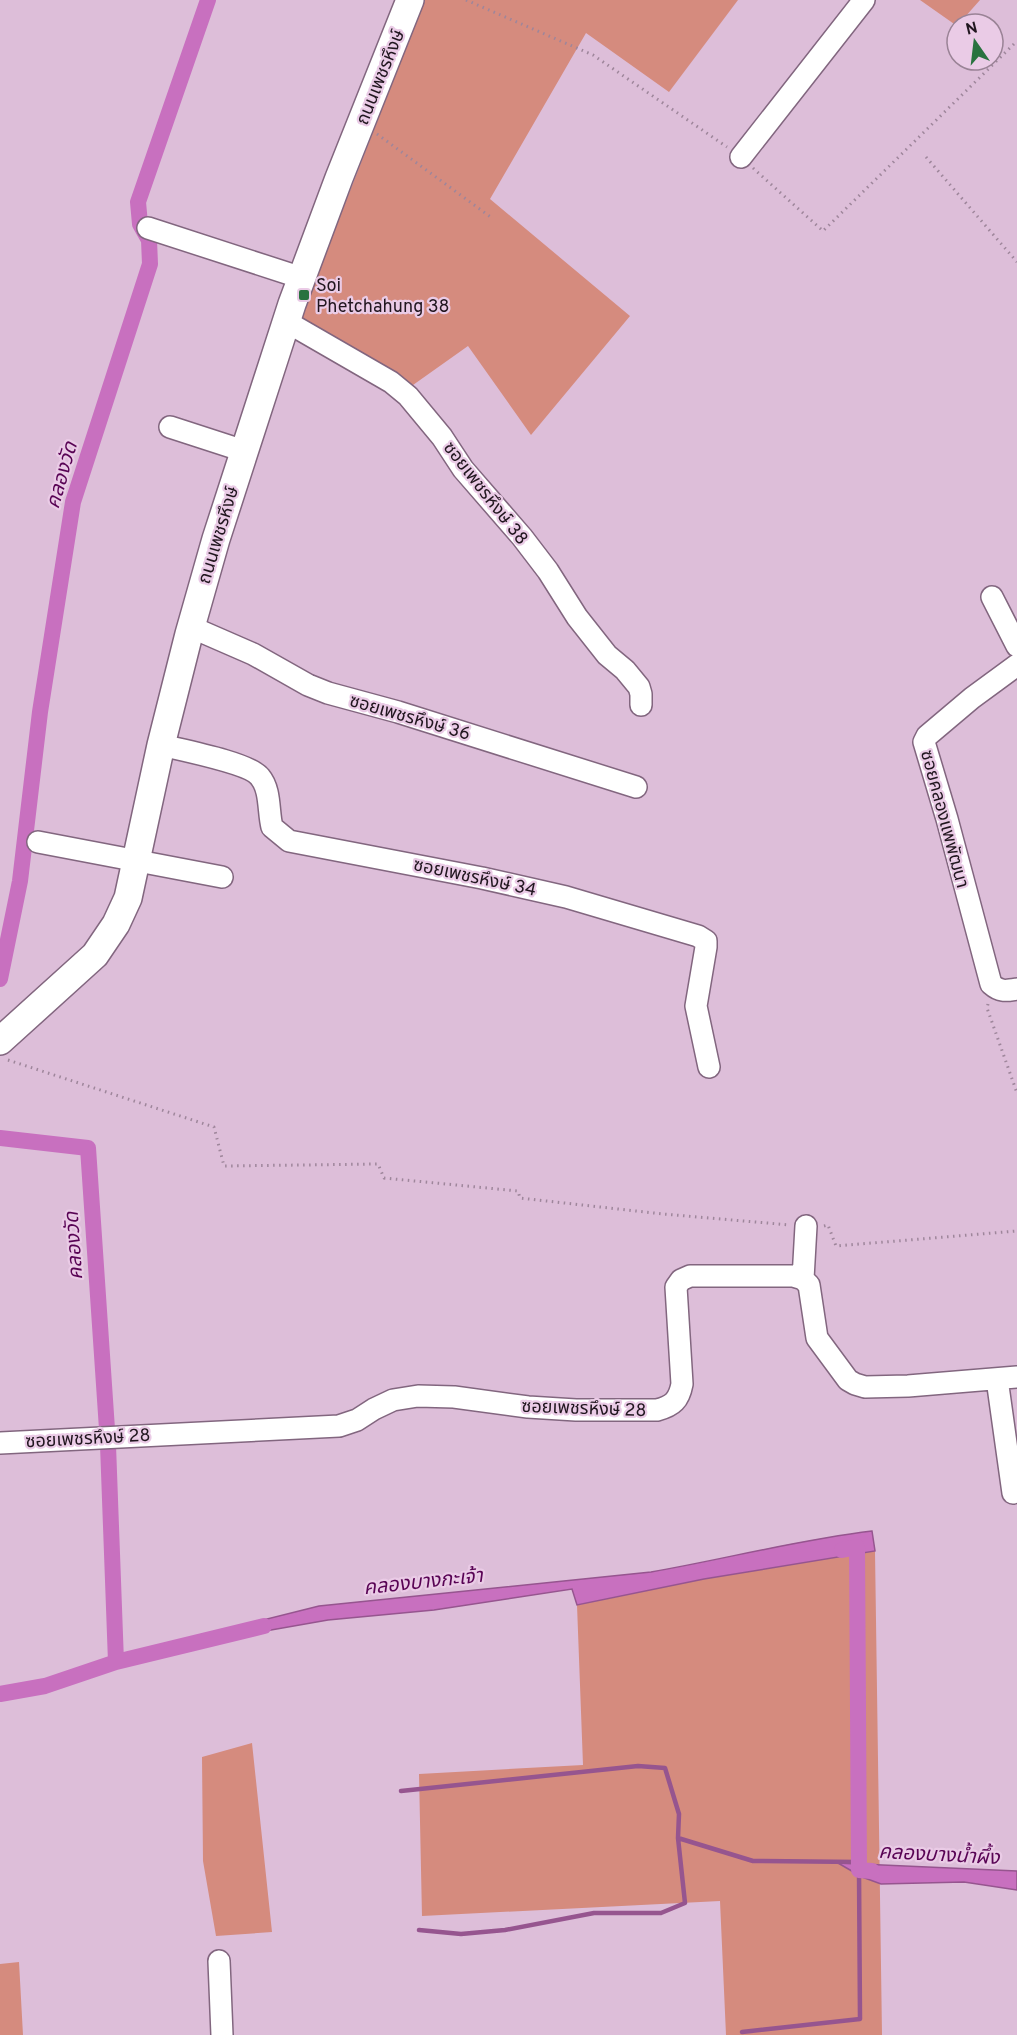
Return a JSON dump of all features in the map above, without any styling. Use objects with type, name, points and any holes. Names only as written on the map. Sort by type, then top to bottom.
[{"type":"main road","name":"ถนนเพชรหึงษ์","points":[[0,1041],[95,955],[116,924],[128,898],[161,745],[216,539],[302,278],[410,0]]},
{"type":"street","points":[[741,157],[864,0]]},
{"type":"street","points":[[148,228],[302,278]]},
{"type":"street","name":"ซอยเพชรหึงษ์ 38","points":[[287,322],[391,382],[408,396],[442,437],[463,469],[522,537],[577,617],[607,655],[625,670],[639,687],[641,705]]},
{"type":"street","points":[[170,427],[244,451]]},
{"type":"street","points":[[992,597],[1017,646]]},
{"type":"street","name":"ซอยเพชรหึงษ์ 36","points":[[191,627],[253,654],[308,685],[328,693],[636,787]]},
{"type":"street","name":"ซอยคลองแพพัฒนา","points":[[991,984],[924,742],[927,736],[972,698],[1017,665]]},
{"type":"street","name":"ซอยเพชรหึงษ์ 34","points":[[161,745],[239,765],[259,775],[264,783],[272,827],[289,841],[448,871],[566,897],[698,936],[706,941],[706,947],[696,1006],[710,1067]]},
{"type":"street","points":[[38,842],[222,877]]},
{"type":"street","points":[[991,984],[1003,992],[1017,989]]},
{"type":"street","points":[[806,1226],[803,1279],[809,1285],[812,1294],[817,1338],[848,1380],[865,1387],[1007,1378],[1013,1493]]},
{"type":"street","name":"ซอยเพชรหึงษ์ 28","points":[[0,1443],[339,1426],[357,1420],[393,1400],[418,1395],[454,1397],[528,1407],[576,1410],[657,1410],[668,1407],[680,1395],[682,1384],[676,1287],[681,1280],[690,1276],[793,1276],[803,1279]]},
{"type":"street","points":[[219,1961],[222,2035]]},
{"type":"path","points":[[362,122],[492,218]]},
{"type":"path","points":[[926,157],[1017,262]]},
{"type":"path","points":[[991,984],[987,1008],[1017,1093]]},
{"type":"path","points":[[0,1057],[214,1127],[224,1166],[378,1164],[384,1178],[518,1191],[520,1198],[663,1214],[806,1226],[828,1225],[836,1246],[1017,1231]]},
{"type":"shaded area","points":[[425,0],[738,0],[669,92],[586,33],[490,199],[630,316],[531,435],[468,346],[413,385],[300,318]]},
{"type":"shaded area","points":[[920,0],[980,0],[969,12],[945,12],[945,18]]},
{"type":"shaded area","points":[[872,1531],[875,1551],[704,1579],[577,1605],[572,1589],[434,1610],[328,1620],[243,1635],[243,1625],[319,1606],[651,1572],[816,1539]]},
{"type":"shaded area","points":[[875,1551],[882,2035],[726,2035],[720,1901],[422,1916],[419,1774],[583,1765],[577,1605],[704,1579]]},
{"type":"shaded area","points":[[252,1743],[272,1932],[216,1936],[203,1861],[202,1757]]},
{"type":"shaded area","points":[[838,1863],[1017,1871],[1017,1890],[964,1882],[881,1884],[862,1877]]},
{"type":"shaded area","points":[[19,1962],[23,2035],[0,2035],[0,1964]]},
{"type":"waterway","name":"คลองวัด","points":[[0,979],[20,881],[40,712],[73,502],[150,264],[149,240],[140,224],[138,202],[208,0]]},
{"type":"waterway","name":"คลองวัด","points":[[0,1138],[88,1148],[107,1429]]},
{"type":"waterway","name":"คลองวัด","points":[[108,1445],[116,1662]]},
{"type":"waterway","name":"คลองบางน้ำผึ้ง","points":[[842,1550],[857,1547],[859,1870],[872,1871]]},
{"type":"waterway","name":"คลองบางกะเจ้า","points":[[0,1694],[45,1686],[116,1662],[264,1626]]},
{"type":"waterway","points":[[401,1791],[638,1766],[665,1768],[679,1814],[678,1838],[753,1861],[859,1862]]},
{"type":"waterway","points":[[419,1930],[461,1934],[505,1930],[594,1913],[661,1913],[685,1903],[678,1838]]},
{"type":"waterway","points":[[742,2032],[860,2019],[859,1870]]},
{"type":"place","name":"Soi Phetchahung 38","points":[[304,295]]}]
